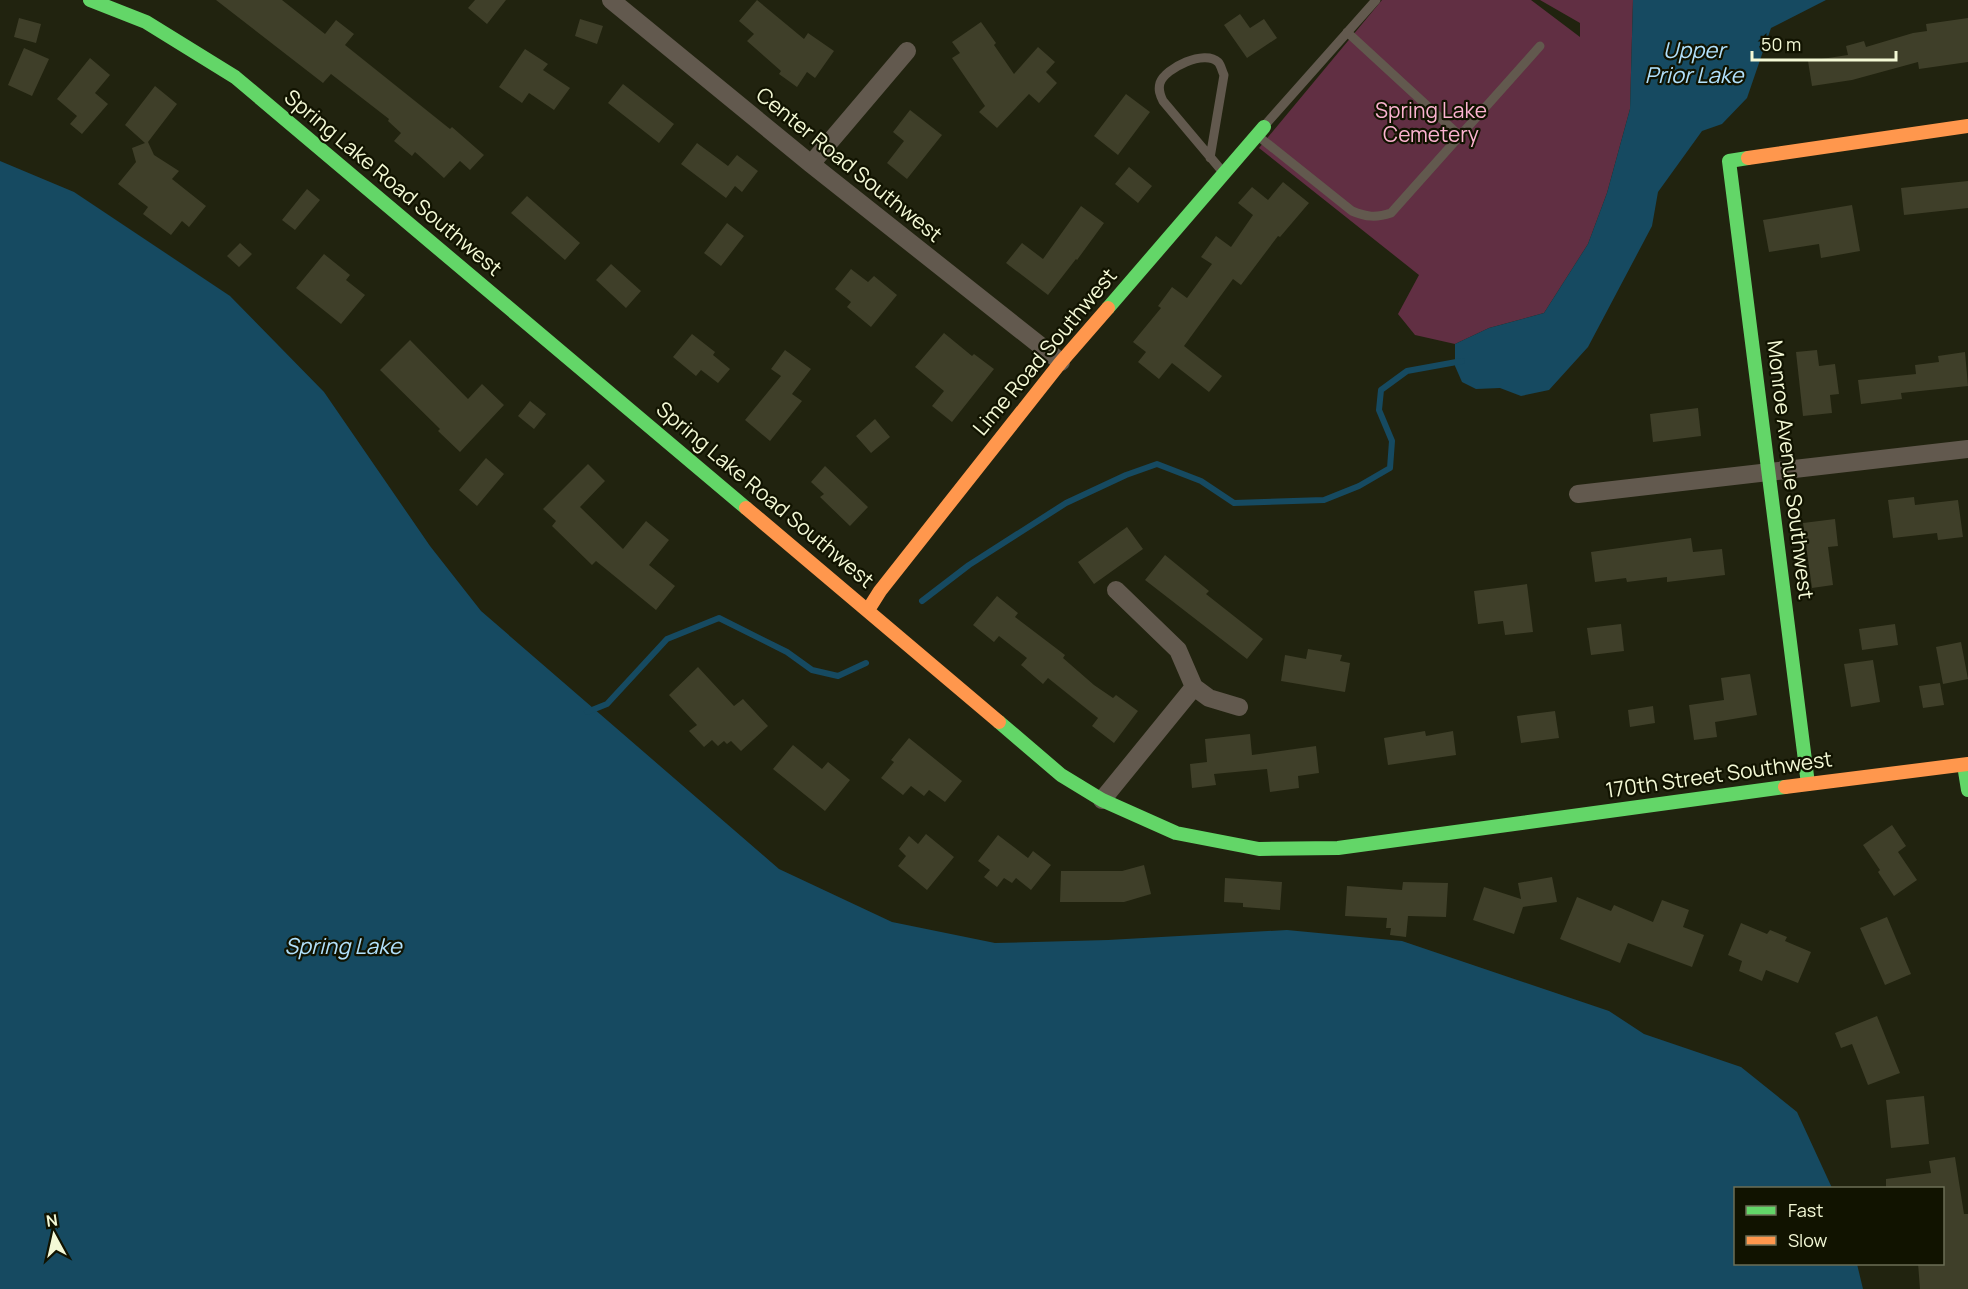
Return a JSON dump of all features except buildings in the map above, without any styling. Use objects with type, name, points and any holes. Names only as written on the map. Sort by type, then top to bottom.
[{"type":"street","name":"Spring Lake Road Southwest","points":[[90,0],[146,22],[235,77],[1061,775],[1102,800],[1176,833],[1259,849],[1338,848],[1477,830]]},
{"type":"street","name":"Center Road Southwest","points":[[611,0],[811,164],[1061,362]]},
{"type":"street","points":[[811,164],[907,51]]},
{"type":"street","name":"Monroe Avenue Southwest","points":[[1808,784],[1729,161],[1968,126]]},
{"type":"street","name":"Lime Road Southwest","points":[[868,610],[880,591],[1061,362],[1260,131]]},
{"type":"street","points":[[1578,494],[1968,448]]},
{"type":"street","points":[[1116,590],[1178,650],[1194,687],[1209,698],[1239,707]]},
{"type":"street","points":[[1102,800],[1194,687]]},
{"type":"street","points":[[1966,765],[1968,790]]},
{"type":"street","name":"170th Street Southwest","points":[[1477,830],[1808,784],[1966,765]]},
{"type":"lane","points":[[1376,0],[1260,131],[1352,211],[1365,216],[1379,217],[1390,213],[1540,46]]},
{"type":"lane","points":[[1347,32],[1460,136]]},
{"type":"lane","points":[[1210,158],[1224,75],[1220,63],[1212,58],[1201,57],[1182,64],[1162,78],[1159,85],[1160,92],[1163,101],[1210,158],[1224,173]]},
{"type":"green space","name":"Spring Lake Cemetery","points":[[1382,0],[1531,0],[1580,37],[1580,23],[1540,0],[1633,0],[1630,109],[1607,193],[1588,244],[1544,313],[1489,328],[1455,344],[1415,335],[1398,314],[1419,275],[1259,148]]},
{"type":"water","name":"Upper Prior Lake","points":[[1633,0],[1826,0],[1771,28],[1747,98],[1722,124],[1702,131],[1658,192],[1652,226],[1588,347],[1549,390],[1521,396],[1500,388],[1476,389],[1462,382],[1455,366],[1455,344],[1489,328],[1544,313],[1588,244],[1607,193],[1630,109]]},
{"type":"water","name":"Spring Lake","points":[[0,161],[74,192],[230,296],[324,392],[430,546],[481,611],[779,869],[892,922],[995,943],[1108,940],[1287,930],[1402,941],[1609,1011],[1644,1034],[1741,1067],[1797,1112],[1832,1187],[1734,1187],[1734,1265],[1857,1265],[1863,1289],[0,1289]]},
{"type":"waterway","points":[[922,601],[969,565],[1066,503],[1126,475],[1157,464],[1201,481],[1234,503],[1324,500],[1359,486],[1390,468],[1392,441],[1379,410],[1381,390],[1407,371],[1462,361]]},
{"type":"waterway","points":[[587,712],[607,704],[667,639],[719,618],[787,652],[812,670],[838,676],[866,663]]},
{"type":"traffic: fast","points":[[90,0],[146,22],[235,77],[746,508]]},
{"type":"traffic: fast","points":[[1108,308],[1264,127]]},
{"type":"traffic: fast","points":[[1748,158],[1729,161],[1808,784]]},
{"type":"traffic: fast","points":[[999,722],[1061,775],[1102,800],[1176,833],[1259,849],[1338,848],[1785,787]]},
{"type":"traffic: fast","points":[[1964,765],[1968,790]]},
{"type":"traffic: slow","points":[[1748,158],[1968,126]]},
{"type":"traffic: slow","points":[[868,610],[880,591],[1061,362],[1108,308]]},
{"type":"traffic: slow","points":[[746,508],[999,722]]},
{"type":"traffic: slow","points":[[1785,787],[1968,764]]}]
